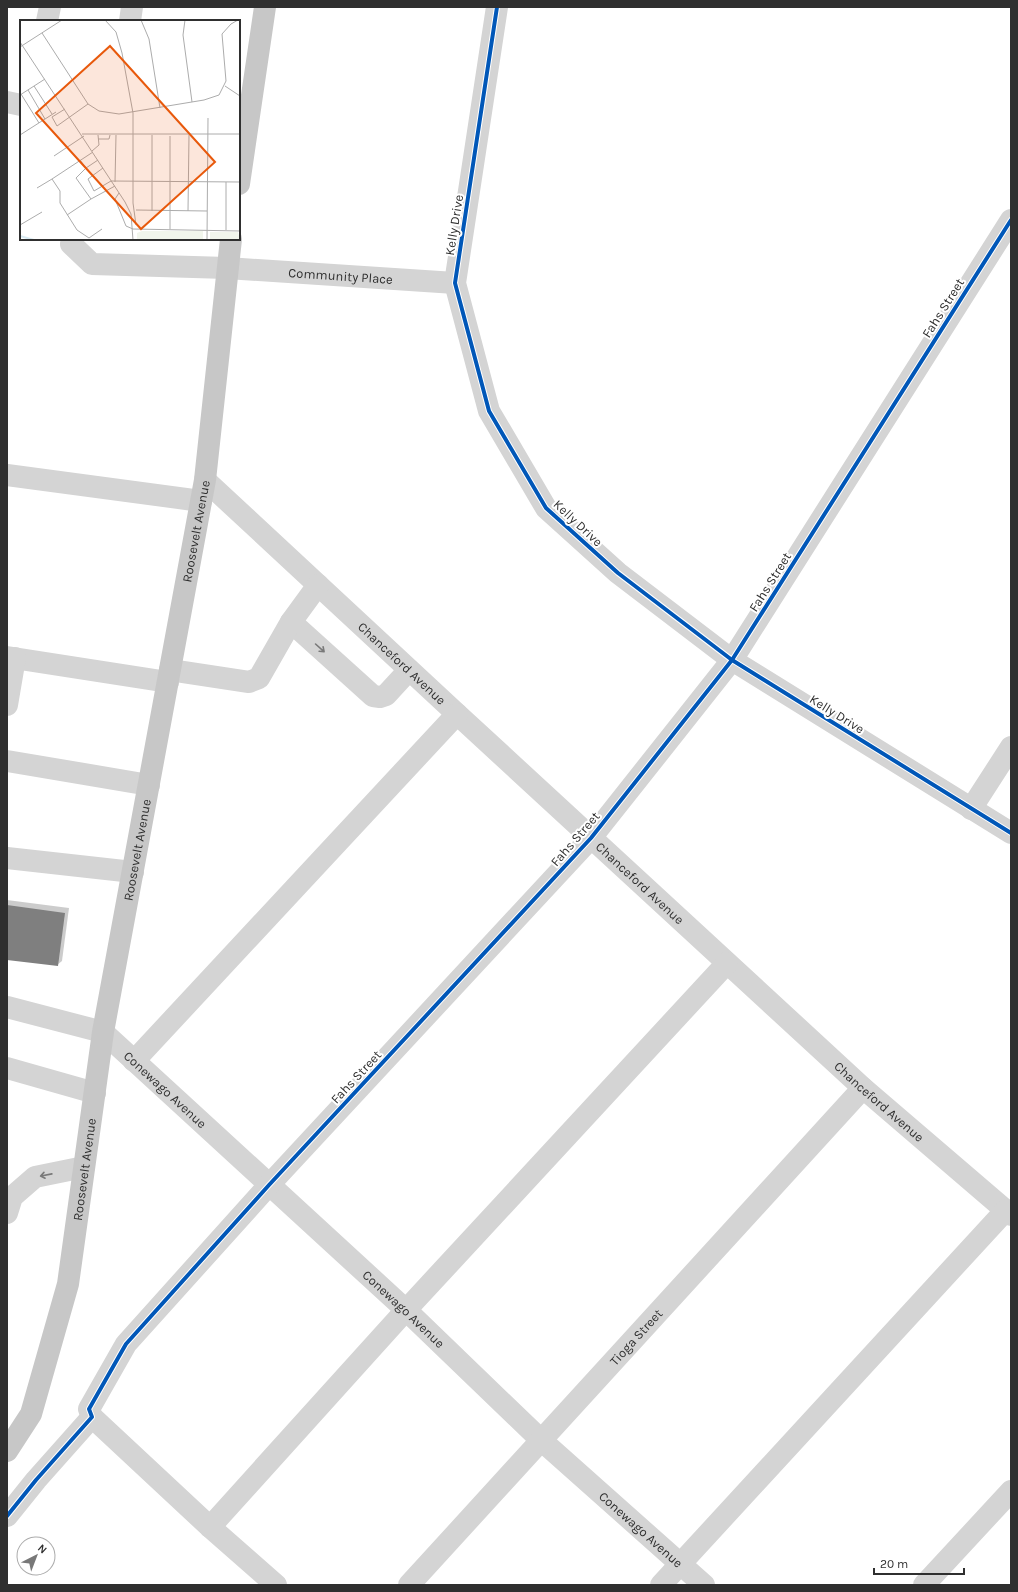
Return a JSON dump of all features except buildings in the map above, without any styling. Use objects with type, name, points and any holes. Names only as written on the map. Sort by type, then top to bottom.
[{"type":"main road","points":[[240,172],[242,141],[265,7]]},
{"type":"main road","name":"Roosevelt Avenue","points":[[7,1450],[31,1414],[66,1292],[103,1032],[205,480],[231,240]]},
{"type":"street","points":[[47,20],[50,7]]},
{"type":"street","points":[[130,20],[132,7]]},
{"type":"street","name":"Kelly Drive","points":[[497,7],[455,283],[488,411],[546,508],[618,573],[732,660],[1011,833]]},
{"type":"street","points":[[7,102],[20,105]]},
{"type":"street","name":"Fahs Street","points":[[92,1417],[89,1409],[126,1344],[269,1185],[591,838],[732,660],[1011,220]]},
{"type":"street","name":"Community Place","points":[[72,240],[71,244],[92,264],[227,268],[455,283]]},
{"type":"street","points":[[7,475],[201,501]]},
{"type":"street","name":"Chanceford Avenue","points":[[205,480],[456,714],[863,1088],[1008,1212]]},
{"type":"street","points":[[7,705],[11,658],[169,676],[249,682],[259,678],[291,622],[318,585]]},
{"type":"street","points":[[291,622],[373,696],[380,697],[386,694],[409,670]]},
{"type":"street","points":[[134,1062],[456,714]]},
{"type":"street","points":[[971,809],[1011,747]]},
{"type":"street","points":[[7,761],[148,785]]},
{"type":"street","points":[[7,858],[133,872]]},
{"type":"street","points":[[210,1527],[406,1310],[727,963]]},
{"type":"street","points":[[7,1007],[103,1032]]},
{"type":"street","name":"Conewago Avenue","points":[[103,1032],[406,1310],[541,1440],[704,1585]]},
{"type":"street","points":[[7,1068],[95,1093]]},
{"type":"street","name":"Tioga Street","points":[[409,1585],[863,1088]]},
{"type":"street","points":[[7,1213],[12,1197],[35,1177],[84,1167]]},
{"type":"street","points":[[661,1585],[1008,1212]]},
{"type":"street","points":[[7,1516],[36,1480],[92,1417],[210,1527],[276,1585]]},
{"type":"street","points":[[924,1585],[1011,1491]]},
{"type":"cycle path","points":[[497,7],[455,283],[489,411],[546,508],[618,573],[732,660],[1011,833]]},
{"type":"cycle path","points":[[7,1516],[36,1480],[92,1417],[89,1409],[126,1344],[269,1185],[591,838],[732,660],[1011,220]]}]
